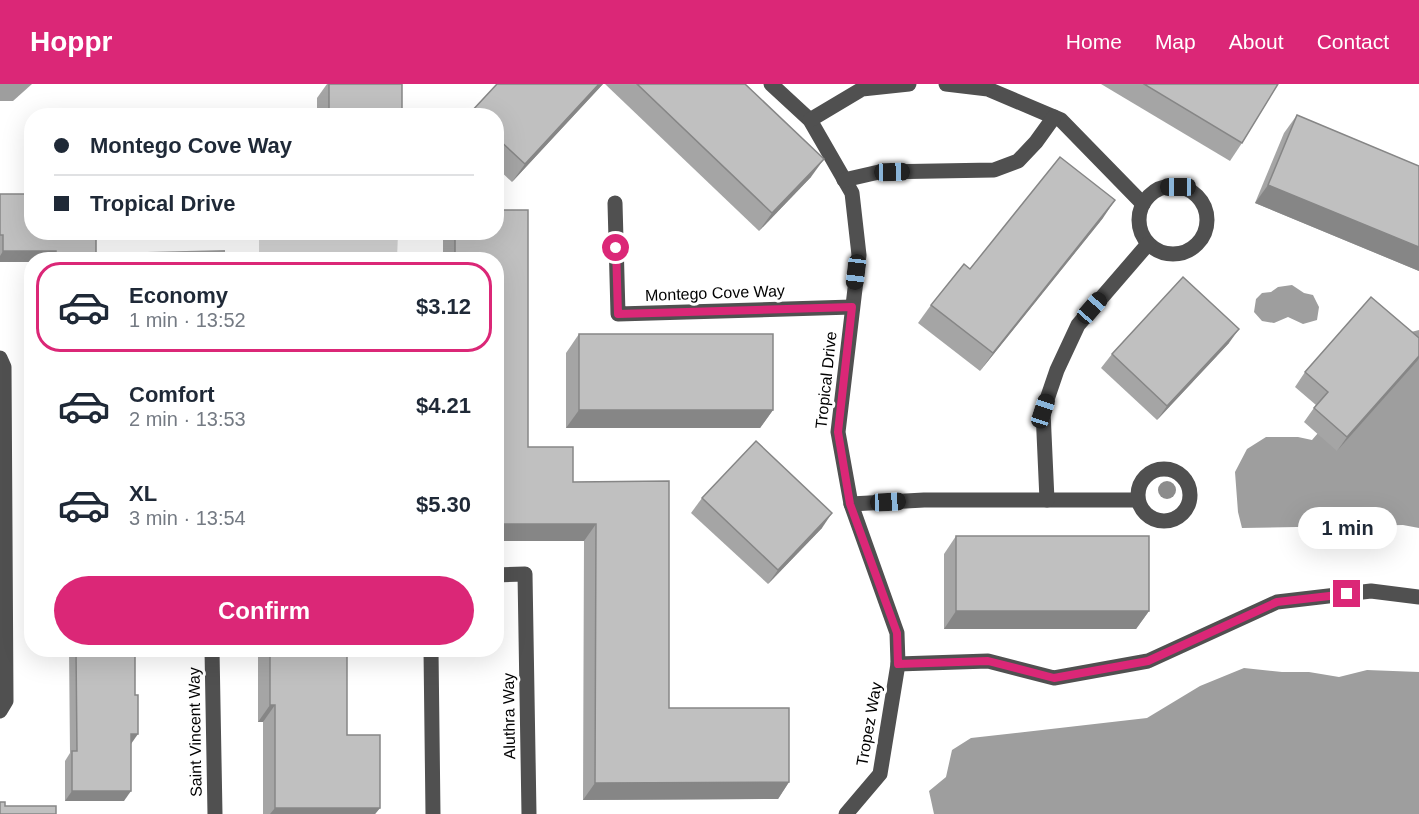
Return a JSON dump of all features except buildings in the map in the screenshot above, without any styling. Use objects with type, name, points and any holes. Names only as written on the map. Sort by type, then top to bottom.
[{"type":"street","name":"Tropical Drive","points":[[771,84],[810,120],[852,193],[859,255],[838,432],[850,504],[897,633],[898,664]]},
{"type":"street","points":[[810,120],[862,89],[909,84]]},
{"type":"street","points":[[946,84],[988,89],[1061,120],[1143,204]]},
{"type":"street","points":[[844,180],[879,172],[994,170],[1018,160],[1036,142],[1054,117]]},
{"type":"street","points":[[1166,187],[1178,187],[1189,190],[1199,198],[1207,215],[1207,227],[1195,246],[1182,253],[1170,254],[1158,251],[1149,244],[1140,227],[1139,216],[1143,204],[1155,191],[1166,187]]},
{"type":"street","name":"Montego Cove Way","points":[[615,203],[618,314],[852,307]]},
{"type":"street","points":[[1047,500],[1043,411],[1057,370],[1078,324],[1149,244]]},
{"type":"street","points":[[0,358],[4,367],[6,689],[6,701],[0,711]]},
{"type":"street","points":[[850,504],[924,500],[1138,500]]},
{"type":"street","name":"Aluthra Way","points":[[504,575],[525,574],[529,814]]},
{"type":"street","points":[[898,664],[988,661],[1054,678],[1148,661],[1277,602],[1371,591],[1419,597]]},
{"type":"street","name":"Saint Vincent Way","points":[[212,657],[215,814]]},
{"type":"street","points":[[430,657],[434,814]]},
{"type":"street","name":"Tropez Way","points":[[846,814],[880,774],[898,664]]},
{"type":"shaded area","points":[[0,84],[32,84],[13,101],[0,101]]},
{"type":"shaded area","points":[[259,240],[398,240],[397,252],[259,252]]},
{"type":"shaded area","points":[[225,250],[225,252],[147,252]]},
{"type":"shaded area","points":[[1292,285],[1304,293],[1313,295],[1319,307],[1317,320],[1303,324],[1288,317],[1274,323],[1262,321],[1254,312],[1256,299],[1262,293]]},
{"type":"shaded area","points":[[1419,330],[1419,528],[1403,525],[1242,528],[1238,512],[1235,472],[1247,449],[1266,437],[1298,437],[1312,440],[1403,334]]},
{"type":"shaded area","points":[[1244,668],[1309,672],[1339,677],[1367,670],[1419,672],[1419,814],[934,814],[929,791],[946,777],[952,750],[971,738],[1147,718],[1200,686]]},
{"type":"route","points":[[616,248],[618,314],[852,307],[838,432],[850,504],[897,633],[898,664],[988,661],[1054,678],[1148,661],[1277,602],[1347,594]]}]
